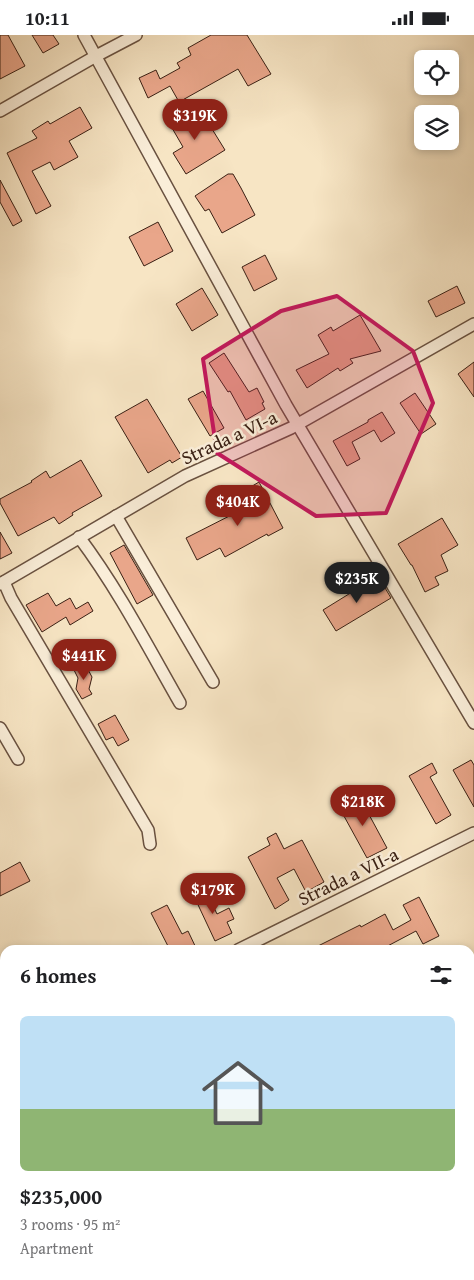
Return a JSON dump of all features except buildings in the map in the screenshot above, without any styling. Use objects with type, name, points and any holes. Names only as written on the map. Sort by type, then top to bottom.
[{"type":"street","points":[[84,35],[298,424],[474,723]]},
{"type":"street","points":[[0,111],[136,35]]},
{"type":"street","name":"Strada a VI-a","points":[[2,583],[185,476],[298,424],[474,324]]},
{"type":"street","points":[[116,516],[214,682]]},
{"type":"street","points":[[79,537],[134,622],[180,703]]},
{"type":"street","points":[[2,583],[148,830],[150,844]]},
{"type":"street","points":[[0,728],[18,759]]},
{"type":"street","name":"Strada a VII-a","points":[[248,945],[474,833]]},
{"type":"highlighted area","points":[[337,296],[413,351],[433,403],[386,513],[316,516],[217,453],[203,359],[281,311]]}]
